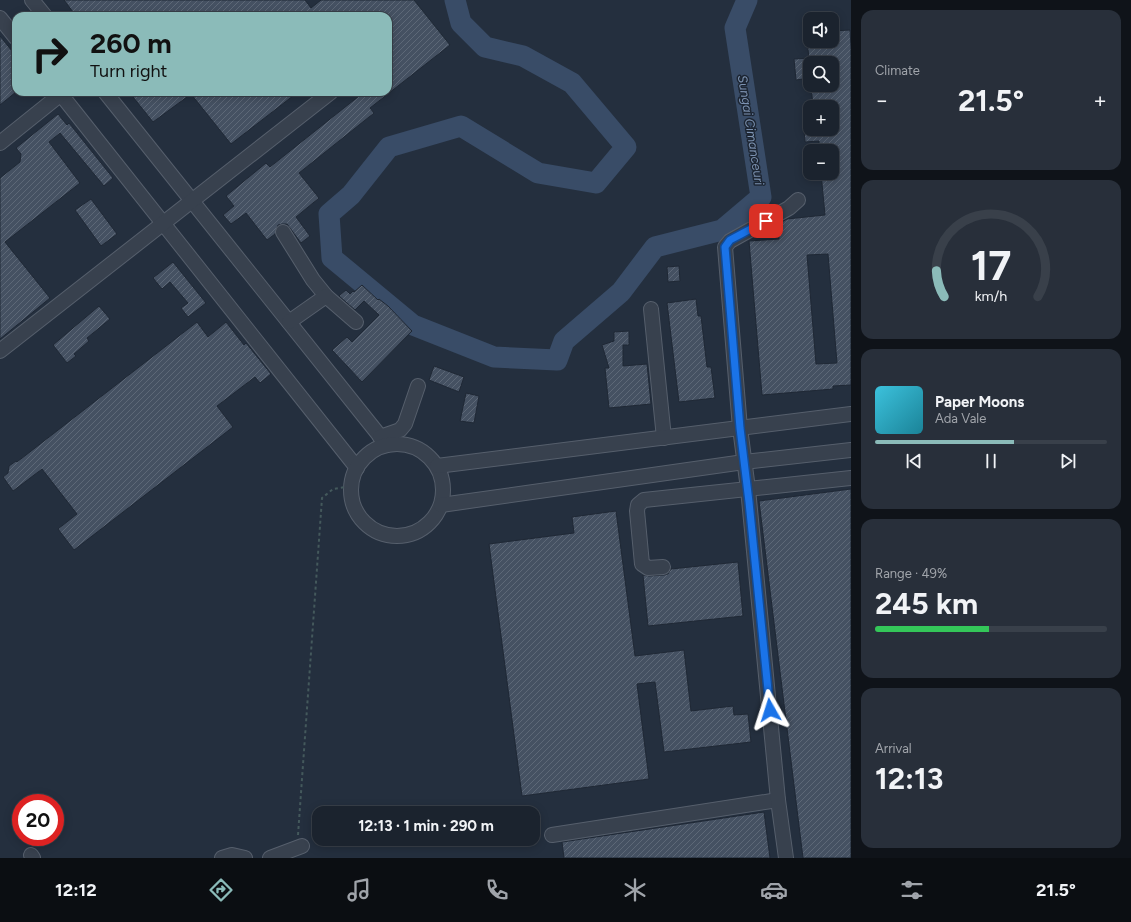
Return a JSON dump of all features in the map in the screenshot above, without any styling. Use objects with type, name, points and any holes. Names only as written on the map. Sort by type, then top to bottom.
[{"type":"street","points":[[32,0],[42,12]]},
{"type":"street","points":[[0,18],[12,33]]},
{"type":"street","points":[[0,143],[56,96]]},
{"type":"street","points":[[62,96],[357,468]]},
{"type":"street","points":[[108,96],[384,442],[406,445],[424,452],[437,466],[443,485],[441,505],[432,522],[416,533],[397,537],[378,533],[363,522],[353,505],[351,486],[357,468],[369,454],[384,442],[400,430],[405,424],[418,386]]},
{"type":"street","points":[[0,351],[326,96]]},
{"type":"street","points":[[786,858],[778,800],[748,489],[740,428],[725,247],[730,240],[789,208],[798,200]]},
{"type":"street","points":[[283,232],[313,280],[326,296],[356,322]]},
{"type":"street","points":[[289,322],[326,296]]},
{"type":"street","points":[[651,309],[664,438]]},
{"type":"street","points":[[437,466],[851,414]]},
{"type":"street","points":[[441,505],[744,462],[851,450]]},
{"type":"street","points":[[664,567],[648,568],[642,564],[637,511],[638,505],[644,500],[851,478]]},
{"type":"street","points":[[552,835],[778,800]]},
{"type":"street","points":[[270,858],[303,848]]},
{"type":"street","points":[[222,858],[232,855],[245,858]]},
{"type":"path","points":[[303,848],[298,824],[322,498],[333,489],[351,486]]},
{"type":"building","points":[[64,0],[305,0],[311,8],[321,0],[414,0],[450,45],[392,91],[392,12],[73,12]]},
{"type":"building","points":[[850,30],[851,385],[833,386],[833,389],[762,395],[749,241],[779,239],[778,224],[787,219],[825,215],[822,180],[839,180],[839,144],[819,144],[819,141],[805,142],[805,136],[839,136],[839,100],[812,100],[812,92],[839,92],[839,56],[809,56],[808,48],[839,48],[839,31]],"holes":[[[828,254],[837,363],[816,364],[807,255]]]},
{"type":"building","points":[[0,36],[12,51],[12,95],[0,105]]},
{"type":"building","points":[[803,58],[803,79],[796,80],[794,59]]},
{"type":"building","points":[[132,96],[188,96],[153,122]]},
{"type":"building","points":[[193,96],[293,96],[231,144]]},
{"type":"building","points":[[359,96],[385,96],[370,108],[374,113],[299,173],[319,198],[296,217],[310,236],[301,243],[287,224],[278,225],[275,234],[267,240],[246,213],[231,224],[223,215],[234,206],[226,196],[266,163],[270,167]]},
{"type":"building","points":[[58,114],[67,125],[69,123],[113,178],[104,186],[60,133],[49,142],[80,183],[5,242],[50,298],[0,339],[0,178],[20,162],[21,154],[16,148]]},
{"type":"building","points":[[91,199],[117,234],[101,246],[75,210]]},
{"type":"building","points":[[173,262],[206,303],[188,317],[181,308],[188,303],[170,282],[162,289],[153,278]]},
{"type":"building","points":[[679,266],[680,281],[668,282],[667,267]]},
{"type":"building","points":[[362,285],[378,300],[379,299],[388,306],[412,331],[362,382],[332,350],[347,337],[352,342],[379,315],[364,301],[355,310],[339,296],[346,290],[350,294]]},
{"type":"building","points":[[696,299],[698,316],[701,316],[707,367],[711,367],[715,398],[679,402],[667,303]]},
{"type":"building","points":[[99,306],[110,319],[87,338],[89,341],[74,354],[76,356],[67,363],[53,345]]},
{"type":"building","points":[[197,322],[208,337],[226,322],[244,345],[246,343],[271,374],[260,383],[255,377],[217,406],[233,427],[74,550],[58,529],[77,514],[42,469],[13,491],[3,477],[8,473],[9,466],[16,461],[17,462]]},
{"type":"building","points":[[629,331],[629,345],[623,345],[623,366],[647,364],[651,404],[609,408],[605,368],[609,368],[602,345],[614,341],[614,332]]},
{"type":"building","points":[[434,366],[464,377],[459,392],[429,380]]},
{"type":"building","points":[[466,393],[479,396],[474,423],[460,421]]},
{"type":"building","points":[[851,489],[851,858],[803,858],[759,501]]},
{"type":"building","points":[[616,511],[635,656],[684,650],[691,711],[733,706],[734,715],[748,714],[751,742],[664,752],[655,682],[637,684],[649,779],[522,796],[489,544],[574,533],[572,517]]},
{"type":"building","points":[[738,562],[743,616],[648,626],[643,575],[664,575],[668,574],[671,569]]},
{"type":"building","points":[[764,812],[770,858],[564,858],[562,842]]},
{"type":"waterway","name":"Sungai Cimanceuri","points":[[455,0],[461,23],[485,47],[523,56],[572,83],[626,147],[596,183],[538,173],[461,126],[389,147],[351,195],[329,214],[332,258],[413,325],[494,357],[557,360],[564,341],[621,292],[655,247],[722,230],[761,197],[735,28],[747,0]]},
{"type":"route","points":[[766,221],[730,240],[725,247],[740,428],[770,710]]}]
